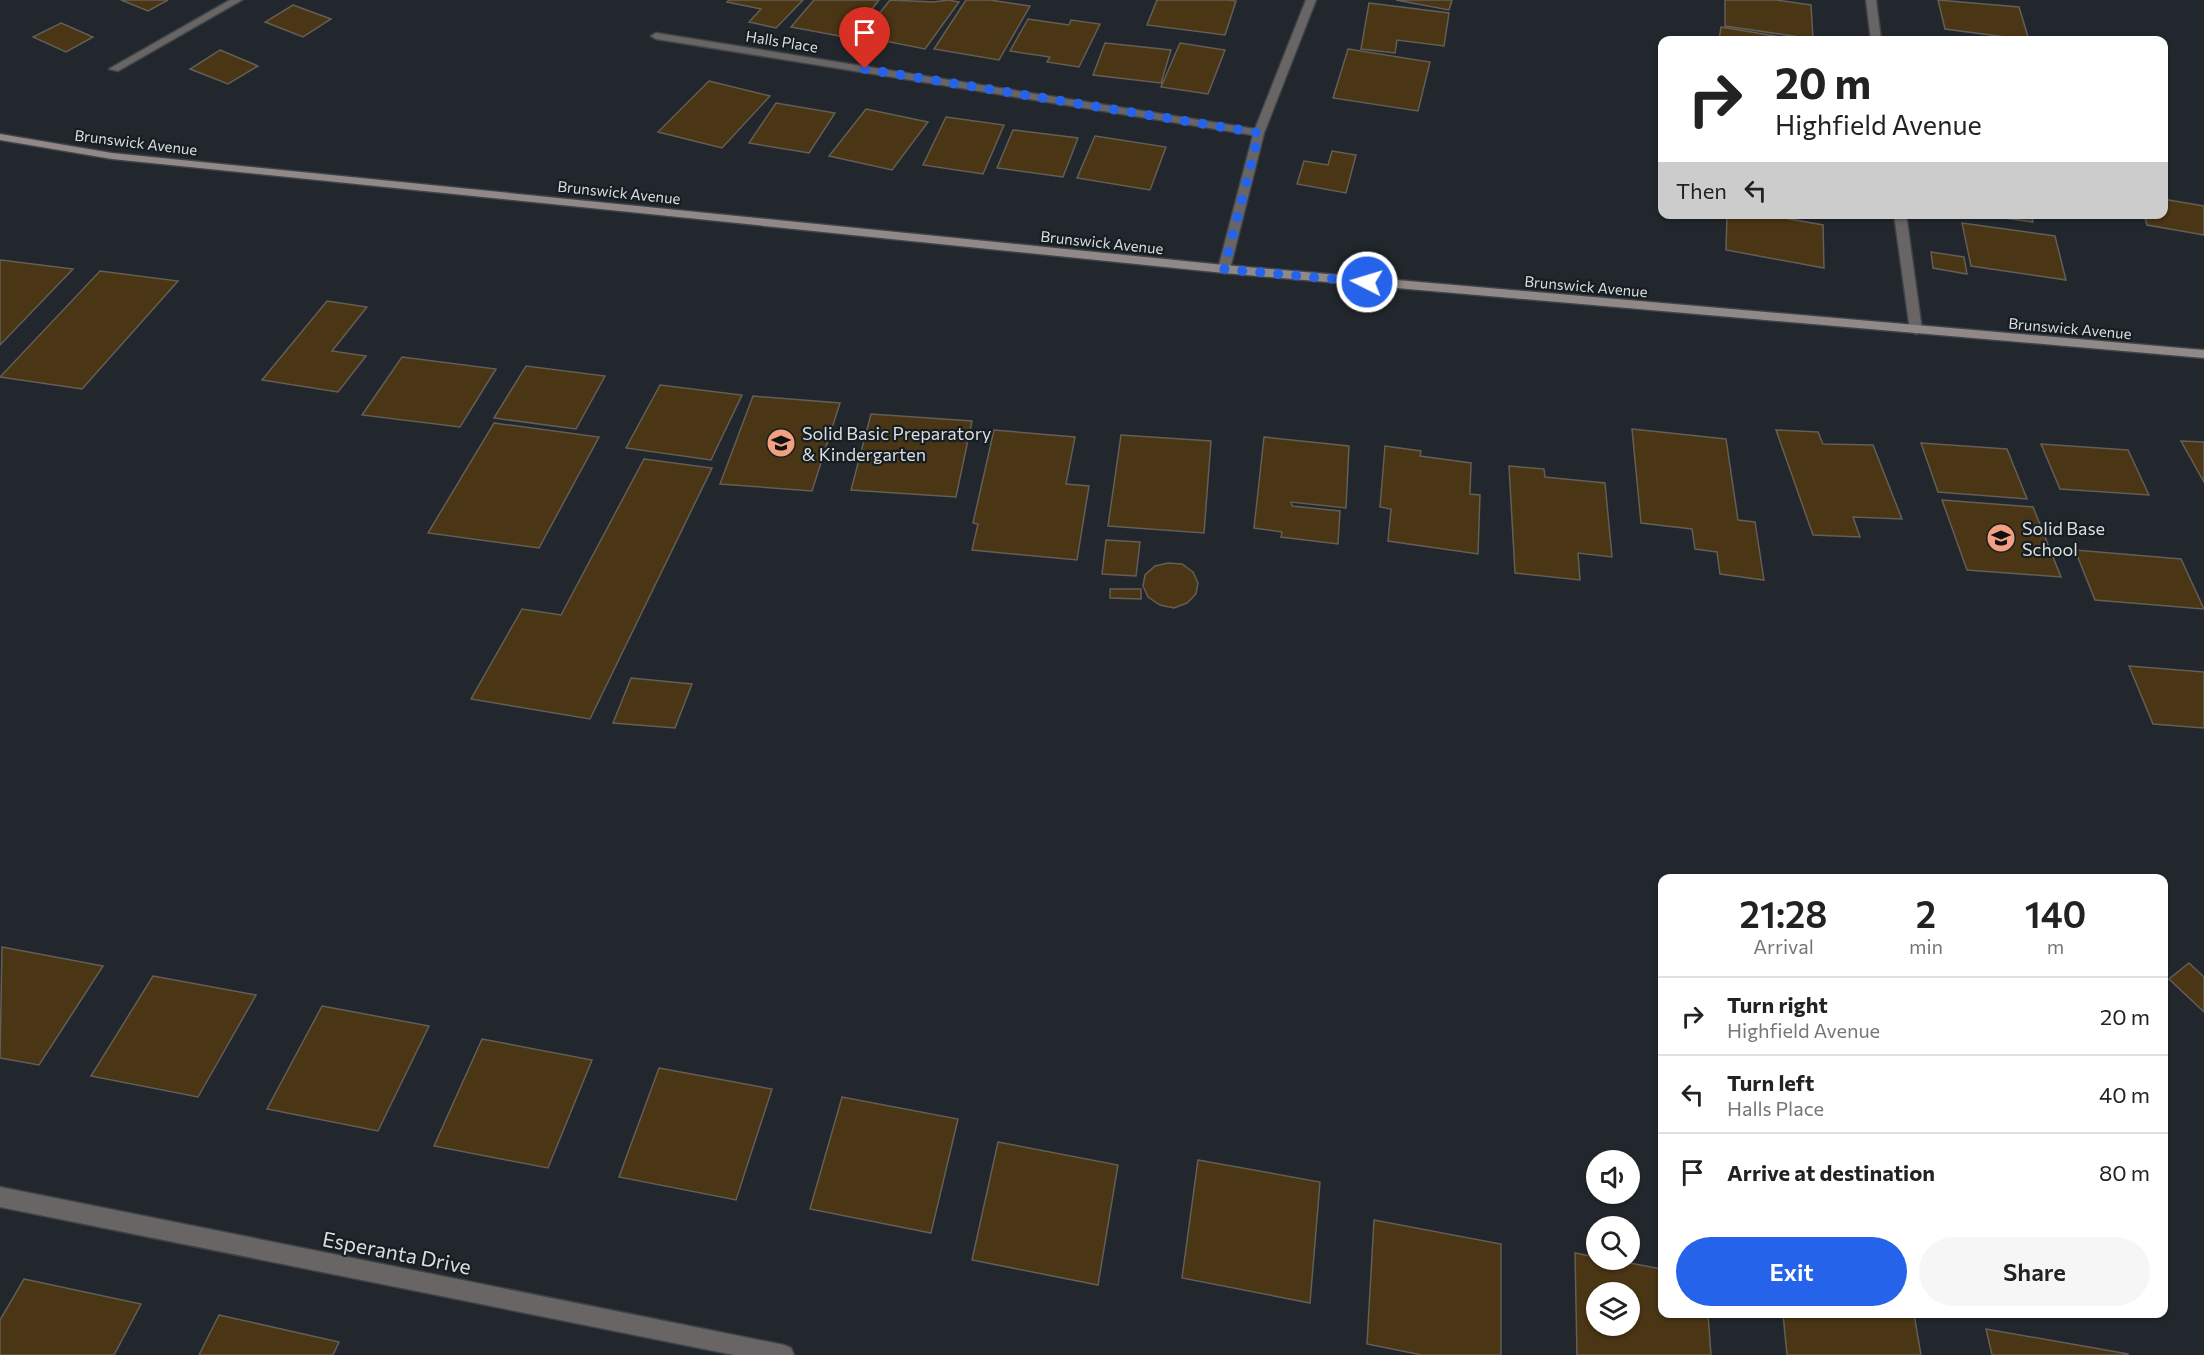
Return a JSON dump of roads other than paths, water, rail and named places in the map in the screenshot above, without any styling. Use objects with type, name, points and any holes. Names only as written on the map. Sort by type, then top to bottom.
[{"type":"main road","name":"Brunswick Avenue","points":[[0,137],[112,156],[1224,269],[2204,354]]},
{"type":"street","points":[[114,69],[237,0]]},
{"type":"street","points":[[1224,269],[1259,133],[1311,0]]},
{"type":"street","points":[[1871,0],[1876,36]]},
{"type":"street","name":"Halls Place","points":[[656,36],[1259,133]]},
{"type":"street","points":[[1901,219],[1916,330]]},
{"type":"street","name":"Esperanta Drive","points":[[0,1197],[784,1355]]},
{"type":"place","name":"Solid Basic Preparatory & Kindergarten","points":[[781,443]]},
{"type":"place","name":"Solid Base School","points":[[2001,538]]}]
